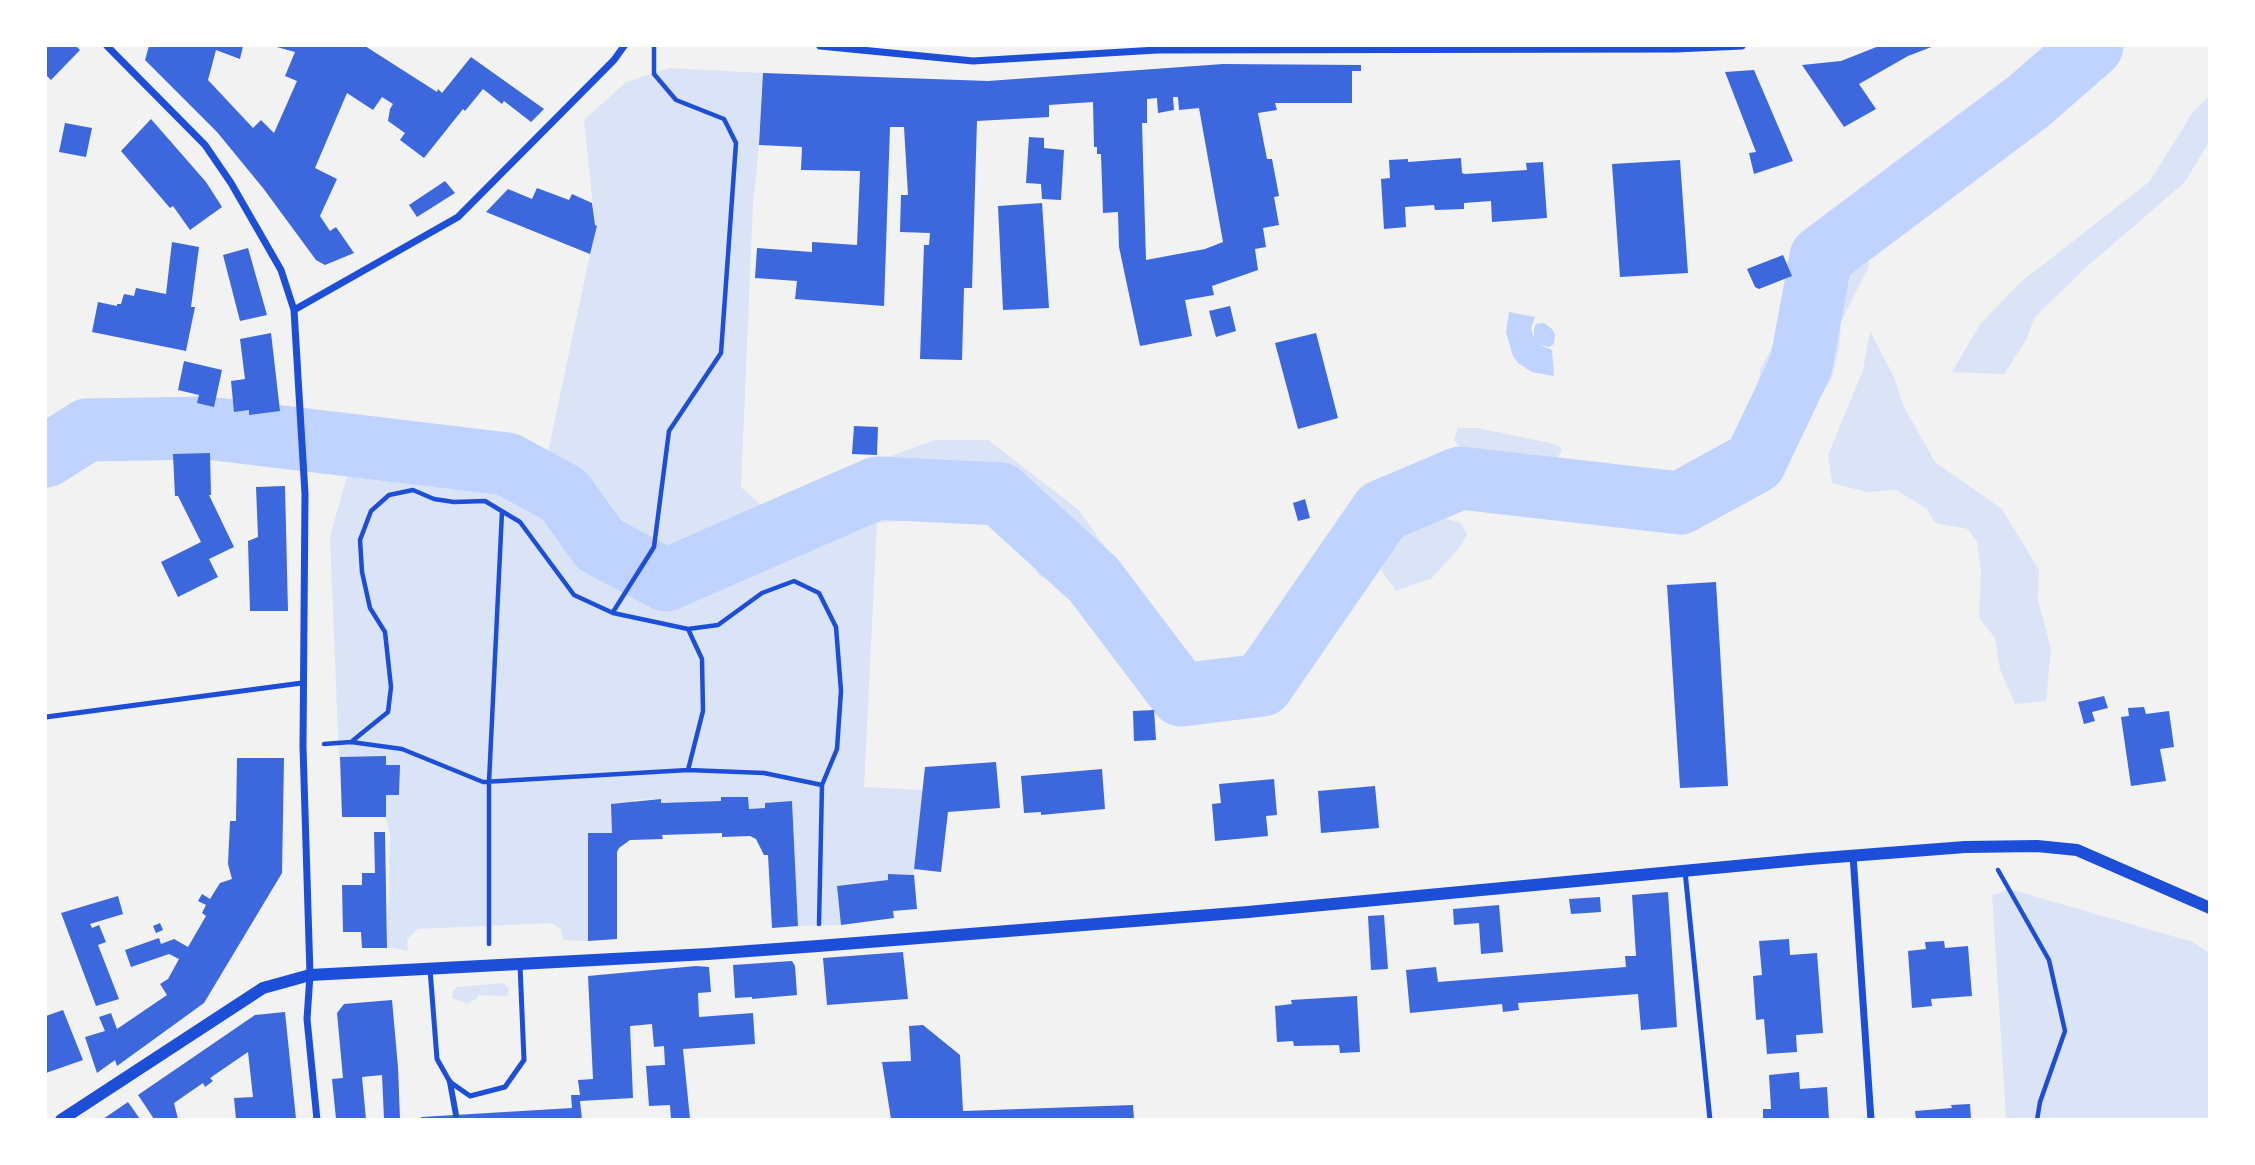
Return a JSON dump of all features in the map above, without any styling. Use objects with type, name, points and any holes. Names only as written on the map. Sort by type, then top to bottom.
[{"type":"street","points":[[107,46],[205,145],[232,183],[281,271],[294,310],[305,494],[302,683],[310,975],[307,1019],[317,1119]]},
{"type":"street","points":[[294,310],[458,217],[614,60],[624,46]]},
{"type":"street","points":[[820,46],[973,61],[1156,48],[1676,49],[1742,46]]},
{"type":"street","points":[[61,1119],[263,988],[310,975],[818,946],[1248,912],[1853,855],[2037,846],[2077,850],[2210,908]]},
{"type":"street","points":[[1853,855],[1871,1119]]},
{"type":"street","points":[[450,1082],[456,1115]]},
{"type":"lane","points":[[46,717],[302,683]]},
{"type":"lane","points":[[1685,871],[1710,1119]]},
{"type":"lane","points":[[430,969],[437,1059],[450,1082],[470,1096],[505,1087],[524,1060],[520,965]]},
{"type":"path","points":[[613,612],[654,547],[669,431],[721,354],[736,143],[724,119],[676,100],[654,74],[654,46]]},
{"type":"path","points":[[351,742],[388,712],[391,687],[385,632],[370,608],[362,572],[360,540],[371,511],[389,495],[413,489],[434,499],[454,502],[485,501],[520,522],[575,595],[613,612],[688,629],[718,625],[762,593],[794,581],[819,593],[836,628],[841,691],[837,749],[822,785],[818,946]]},
{"type":"path","points":[[488,966],[489,782],[502,511]]},
{"type":"path","points":[[688,629],[702,659],[703,711],[688,770]]},
{"type":"path","points":[[303,747],[351,742],[402,749],[483,782],[688,770],[764,772],[822,785]]},
{"type":"path","points":[[1985,848],[2049,960],[2065,1031],[2040,1102],[2037,1119]]},
{"type":"shaded area","points":[[670,68],[763,73],[753,204],[741,487],[761,505],[771,510],[823,481],[934,440],[988,440],[1079,510],[1163,633],[1134,652],[1121,652],[1094,624],[1077,591],[1038,575],[1024,539],[973,511],[959,516],[877,523],[864,787],[923,790],[913,875],[888,874],[888,880],[837,886],[841,925],[798,926],[792,801],[765,803],[765,808],[749,809],[748,797],[721,797],[721,801],[661,803],[661,799],[634,800],[634,803],[611,804],[612,833],[588,833],[588,941],[563,940],[561,929],[552,923],[418,929],[407,939],[408,951],[387,947],[390,835],[386,817],[386,795],[399,795],[400,766],[386,765],[386,759],[339,761],[330,537],[350,465],[456,476],[515,495],[545,466],[597,227],[584,120],[626,82]]},
{"type":"shaded area","points":[[2209,96],[2209,142],[2185,182],[2083,270],[2035,317],[2026,340],[2004,374],[1952,372],[1980,324],[2022,281],[2150,181],[2193,112]]},
{"type":"shaded area","points":[[1838,221],[1842,228],[1834,247],[1808,290],[1789,358],[1790,370],[1755,434],[1730,452],[1759,404],[1760,369],[1793,309],[1797,297],[1799,268],[1813,242],[1826,226]]},
{"type":"shaded area","points":[[1867,257],[1869,266],[1841,322],[1839,349],[1831,380],[1809,413],[1802,411],[1802,399],[1813,372],[1824,312],[1838,271],[1854,258]]},
{"type":"shaded area","points":[[1870,331],[1894,377],[1903,405],[1935,462],[2002,509],[2039,570],[2038,600],[2051,649],[2046,701],[2015,704],[2000,669],[1995,638],[1979,618],[1981,572],[1977,542],[1968,529],[1935,523],[1927,509],[1896,490],[1867,492],[1832,483],[1828,455],[1863,370]]},
{"type":"shaded area","points":[[1458,428],[1477,428],[1546,442],[1559,446],[1562,451],[1551,466],[1481,459],[1454,440]]},
{"type":"shaded area","points":[[1527,473],[1586,484],[1598,504],[1543,508],[1500,494],[1509,474]]},
{"type":"shaded area","points":[[1441,517],[1461,523],[1467,535],[1432,578],[1396,591],[1379,567],[1369,564],[1345,593],[1314,658],[1292,681],[1266,680],[1259,669],[1256,648],[1276,625],[1294,592],[1354,522]]},
{"type":"shaded area","points":[[2009,889],[2193,942],[2209,953],[2209,1119],[2006,1119],[1992,896]]},
{"type":"shaded area","points":[[504,983],[509,989],[507,996],[478,995],[468,1004],[452,998],[457,987]]},
{"type":"water","points":[[1509,312],[1535,317],[1531,328],[1534,338],[1536,324],[1544,323],[1551,328],[1555,334],[1554,344],[1549,347],[1538,344],[1552,350],[1554,376],[1532,372],[1518,363],[1513,356],[1506,332]]},
{"type":"building","points":[[46,46],[76,46],[80,50],[51,80],[46,75]]},
{"type":"building","points":[[149,46],[243,46],[240,59],[216,50],[208,80],[253,128],[261,120],[274,133],[297,81],[285,76],[295,52],[273,46],[365,46],[442,93],[471,57],[544,109],[531,122],[483,89],[465,111],[463,109],[424,158],[400,140],[405,133],[388,121],[393,104],[382,97],[373,110],[347,93],[315,168],[337,179],[320,216],[330,231],[336,227],[354,253],[325,265],[316,260],[263,188],[217,132],[145,60]]},
{"type":"building","points":[[1879,46],[1934,46],[1908,56],[1859,84],[1876,109],[1844,127],[1802,65],[1841,61]]},
{"type":"building","points":[[1223,64],[1361,65],[1361,71],[1352,71],[1352,103],[1275,103],[1277,110],[1258,113],[1267,159],[1272,159],[1279,196],[1274,197],[1279,225],[1263,228],[1266,247],[1255,249],[1258,270],[1212,286],[1214,295],[1185,300],[1192,336],[1140,346],[1119,247],[1118,212],[1103,213],[1101,154],[1097,154],[1097,147],[1094,147],[1093,102],[1049,105],[1049,117],[977,121],[972,288],[964,288],[962,360],[920,359],[924,245],[929,245],[930,233],[900,232],[901,195],[908,195],[904,127],[890,127],[884,306],[795,299],[797,281],[755,278],[757,248],[812,252],[812,242],[857,245],[860,171],[801,170],[802,147],[759,145],[763,73],[988,81]],"holes":[[[1173,97],[1178,97],[1179,110],[1199,108],[1223,242],[1205,249],[1146,260],[1142,123],[1147,123],[1147,99],[1157,98],[1158,113],[1174,110]]]},
{"type":"building","points":[[1754,70],[1793,161],[1754,174],[1749,153],[1756,152],[1725,72]]},
{"type":"building","points":[[151,119],[206,182],[222,207],[190,230],[173,206],[170,208],[121,151]]},
{"type":"building","points":[[65,123],[92,128],[86,157],[59,152]]},
{"type":"building","points":[[1029,137],[1044,138],[1044,148],[1064,150],[1061,200],[1042,199],[1041,184],[1026,183]]},
{"type":"building","points":[[1461,158],[1462,173],[1465,174],[1527,170],[1526,163],[1543,162],[1547,218],[1492,222],[1491,201],[1464,203],[1464,209],[1435,210],[1434,205],[1405,207],[1406,227],[1384,229],[1381,179],[1390,178],[1389,160],[1408,159],[1408,162]]},
{"type":"building","points":[[1680,160],[1688,273],[1620,277],[1612,164]]},
{"type":"building","points":[[445,181],[455,193],[417,217],[409,205]]},
{"type":"building","points":[[537,188],[569,200],[572,194],[592,203],[597,226],[590,254],[486,212],[508,189],[532,199]]},
{"type":"building","points":[[1042,203],[1049,308],[1003,310],[998,206]]},
{"type":"building","points":[[172,242],[199,247],[191,307],[195,307],[186,351],[92,332],[98,302],[117,306],[121,304],[124,294],[134,296],[136,288],[166,294]]},
{"type":"building","points":[[248,248],[267,315],[240,321],[223,255]]},
{"type":"building","points":[[1783,255],[1792,276],[1759,289],[1755,287],[1747,269]]},
{"type":"building","points":[[1230,306],[1236,331],[1216,337],[1209,311]]},
{"type":"building","points":[[271,333],[280,411],[249,415],[249,410],[234,412],[231,381],[245,379],[240,339]]},
{"type":"building","points":[[1316,333],[1338,418],[1298,429],[1275,343]]},
{"type":"building","points":[[184,361],[222,370],[214,407],[197,403],[199,395],[178,390]]},
{"type":"building","points":[[854,426],[878,427],[877,455],[852,454]]},
{"type":"building","points":[[210,453],[209,495],[234,547],[209,559],[218,577],[178,597],[161,562],[201,542],[178,496],[175,496],[173,454]]},
{"type":"building","points":[[285,486],[288,611],[250,611],[248,541],[258,537],[256,487]]},
{"type":"building","points":[[1305,499],[1310,518],[1298,521],[1293,503]]},
{"type":"building","points":[[1716,582],[1728,786],[1680,788],[1667,585]]},
{"type":"building","points":[[2104,696],[2108,708],[2092,712],[2095,721],[2084,724],[2078,702]]},
{"type":"building","points":[[2144,707],[2146,714],[2169,711],[2174,747],[2160,749],[2166,781],[2131,786],[2121,717],[2129,716],[2128,708]]},
{"type":"building","points":[[1154,710],[1156,740],[1134,741],[1133,711]]},
{"type":"building","points":[[386,756],[386,765],[400,765],[399,795],[386,795],[386,817],[342,817],[340,757]]},
{"type":"building","points":[[237,758],[284,758],[282,873],[204,1003],[117,1066],[115,1060],[97,1073],[85,1037],[105,1031],[99,1017],[111,1013],[117,1029],[167,995],[160,984],[168,979],[179,959],[169,954],[131,967],[125,950],[159,938],[161,944],[174,939],[188,947],[206,916],[202,913],[206,905],[198,901],[202,894],[210,899],[220,883],[232,879],[228,864],[230,821],[236,821]]},
{"type":"building","points":[[996,762],[1000,808],[948,812],[941,872],[914,869],[925,767]]},
{"type":"building","points":[[1102,769],[1105,809],[1041,815],[1041,812],[1024,813],[1021,776]]},
{"type":"building","points":[[1274,779],[1277,815],[1266,816],[1268,836],[1215,841],[1212,804],[1221,803],[1219,784]]},
{"type":"building","points":[[1375,786],[1379,828],[1321,833],[1318,791]]},
{"type":"building","points":[[721,797],[748,797],[749,809],[765,808],[765,803],[792,801],[798,926],[772,928],[768,855],[764,855],[756,839],[750,836],[722,837],[722,833],[662,835],[663,839],[630,840],[619,848],[617,939],[588,941],[588,833],[612,833],[611,804],[661,799],[661,803],[721,801]]},
{"type":"building","points":[[374,832],[385,832],[387,948],[362,948],[361,932],[343,932],[342,885],[362,885],[362,873],[375,873]]},
{"type":"building","points":[[888,874],[914,875],[917,909],[893,911],[894,918],[841,925],[837,886],[888,880]]},
{"type":"building","points":[[1668,892],[1677,1027],[1641,1030],[1638,994],[1518,1003],[1519,1010],[1503,1012],[1502,1004],[1410,1013],[1406,970],[1436,967],[1438,982],[1626,967],[1625,956],[1636,956],[1632,895]]},
{"type":"building","points":[[118,896],[123,914],[90,924],[92,928],[99,925],[106,942],[98,945],[119,999],[96,1006],[61,913]]},
{"type":"building","points":[[1600,897],[1601,912],[1571,914],[1569,899]]},
{"type":"building","points":[[1499,905],[1503,952],[1481,954],[1479,923],[1454,925],[1453,909]]},
{"type":"building","points":[[1384,915],[1388,969],[1371,970],[1368,916]]},
{"type":"building","points":[[160,923],[163,930],[156,933],[153,926]]},
{"type":"building","points":[[1789,939],[1790,955],[1817,953],[1823,1033],[1796,1035],[1797,1052],[1767,1054],[1764,1019],[1756,1020],[1753,976],[1762,975],[1759,941]]},
{"type":"building","points":[[1944,941],[1945,948],[1968,946],[1972,996],[1931,999],[1932,1006],[1912,1008],[1908,951],[1926,949],[1925,942]]},
{"type":"building","points":[[903,952],[908,999],[827,1005],[823,958]]},
{"type":"building","points":[[792,961],[795,966],[797,995],[735,998],[733,965]]},
{"type":"building","points":[[709,967],[711,992],[698,993],[699,1017],[753,1013],[755,1044],[683,1049],[690,1119],[671,1119],[670,1105],[649,1106],[646,1066],[665,1065],[664,1046],[654,1047],[652,1024],[630,1026],[633,1098],[580,1101],[582,1119],[421,1119],[572,1108],[571,1095],[580,1095],[578,1080],[593,1079],[588,976]]},
{"type":"building","points":[[1357,996],[1360,1052],[1340,1053],[1339,1045],[1294,1046],[1293,1041],[1277,1042],[1275,1006],[1292,1004],[1291,1000]]},
{"type":"building","points":[[392,1000],[400,1119],[384,1119],[382,1075],[362,1077],[366,1119],[336,1119],[332,1079],[343,1078],[337,1013],[344,1004]]},
{"type":"building","points":[[63,1010],[83,1060],[46,1073],[46,1016]]},
{"type":"building","points":[[285,1012],[296,1119],[236,1119],[234,1098],[253,1097],[248,1052],[210,1078],[213,1081],[205,1087],[203,1083],[174,1103],[178,1119],[154,1119],[138,1095],[255,1015]]},
{"type":"building","points":[[923,1025],[960,1055],[963,1111],[1133,1105],[1134,1119],[891,1119],[882,1062],[911,1061],[909,1026]]},
{"type":"building","points":[[1799,1072],[1800,1089],[1827,1087],[1829,1119],[1763,1119],[1763,1109],[1771,1109],[1769,1075]]},
{"type":"building","points":[[128,1102],[140,1119],[103,1119]]},
{"type":"building","points":[[1970,1104],[1971,1119],[1916,1119],[1915,1111]]},
{"type":"waterway","points":[[46,456],[87,430],[207,428],[507,464],[564,495],[600,545],[666,580],[877,488],[1000,494],[1094,580],[1181,695],[1262,685],[1382,511],[1460,478],[1680,503],[1755,462],[1801,365],[1821,257],[2029,101],[2092,46]]}]
